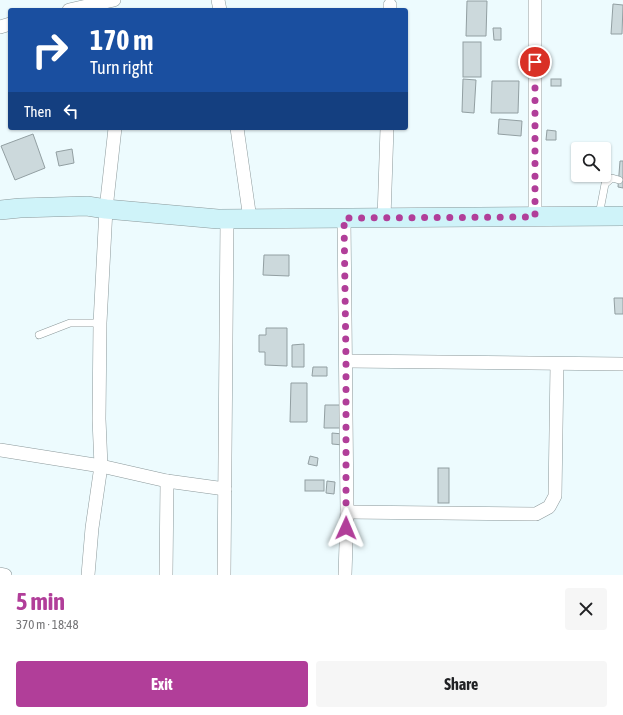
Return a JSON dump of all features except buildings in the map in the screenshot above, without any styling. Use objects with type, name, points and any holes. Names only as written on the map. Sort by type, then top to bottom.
[{"type":"street","points":[[78,8],[114,0]]},
{"type":"street","points":[[535,0],[535,217]]},
{"type":"street","points":[[88,575],[92,528],[101,466],[99,419],[100,323],[106,209],[115,130]]},
{"type":"street","points":[[236,130],[250,219]]},
{"type":"street","points":[[384,218],[387,130]]},
{"type":"street","points":[[0,210],[87,206],[218,219],[623,216]]},
{"type":"street","points":[[344,218],[347,512],[345,575]]},
{"type":"street","points":[[224,575],[228,219]]},
{"type":"street","points":[[346,361],[623,364]]},
{"type":"street","points":[[347,512],[536,514],[549,508],[554,496],[557,364]]},
{"type":"street","points":[[0,450],[101,466],[167,481],[225,489]]},
{"type":"street","points":[[166,575],[167,481]]},
{"type":"street","points":[[0,574],[5,575]]},
{"type":"lane","points":[[598,216],[605,184],[612,178],[619,180]]},
{"type":"lane","points":[[39,335],[70,323],[100,323]]},
{"type":"route","points":[[346,528],[344,218],[535,217],[535,62]]}]
